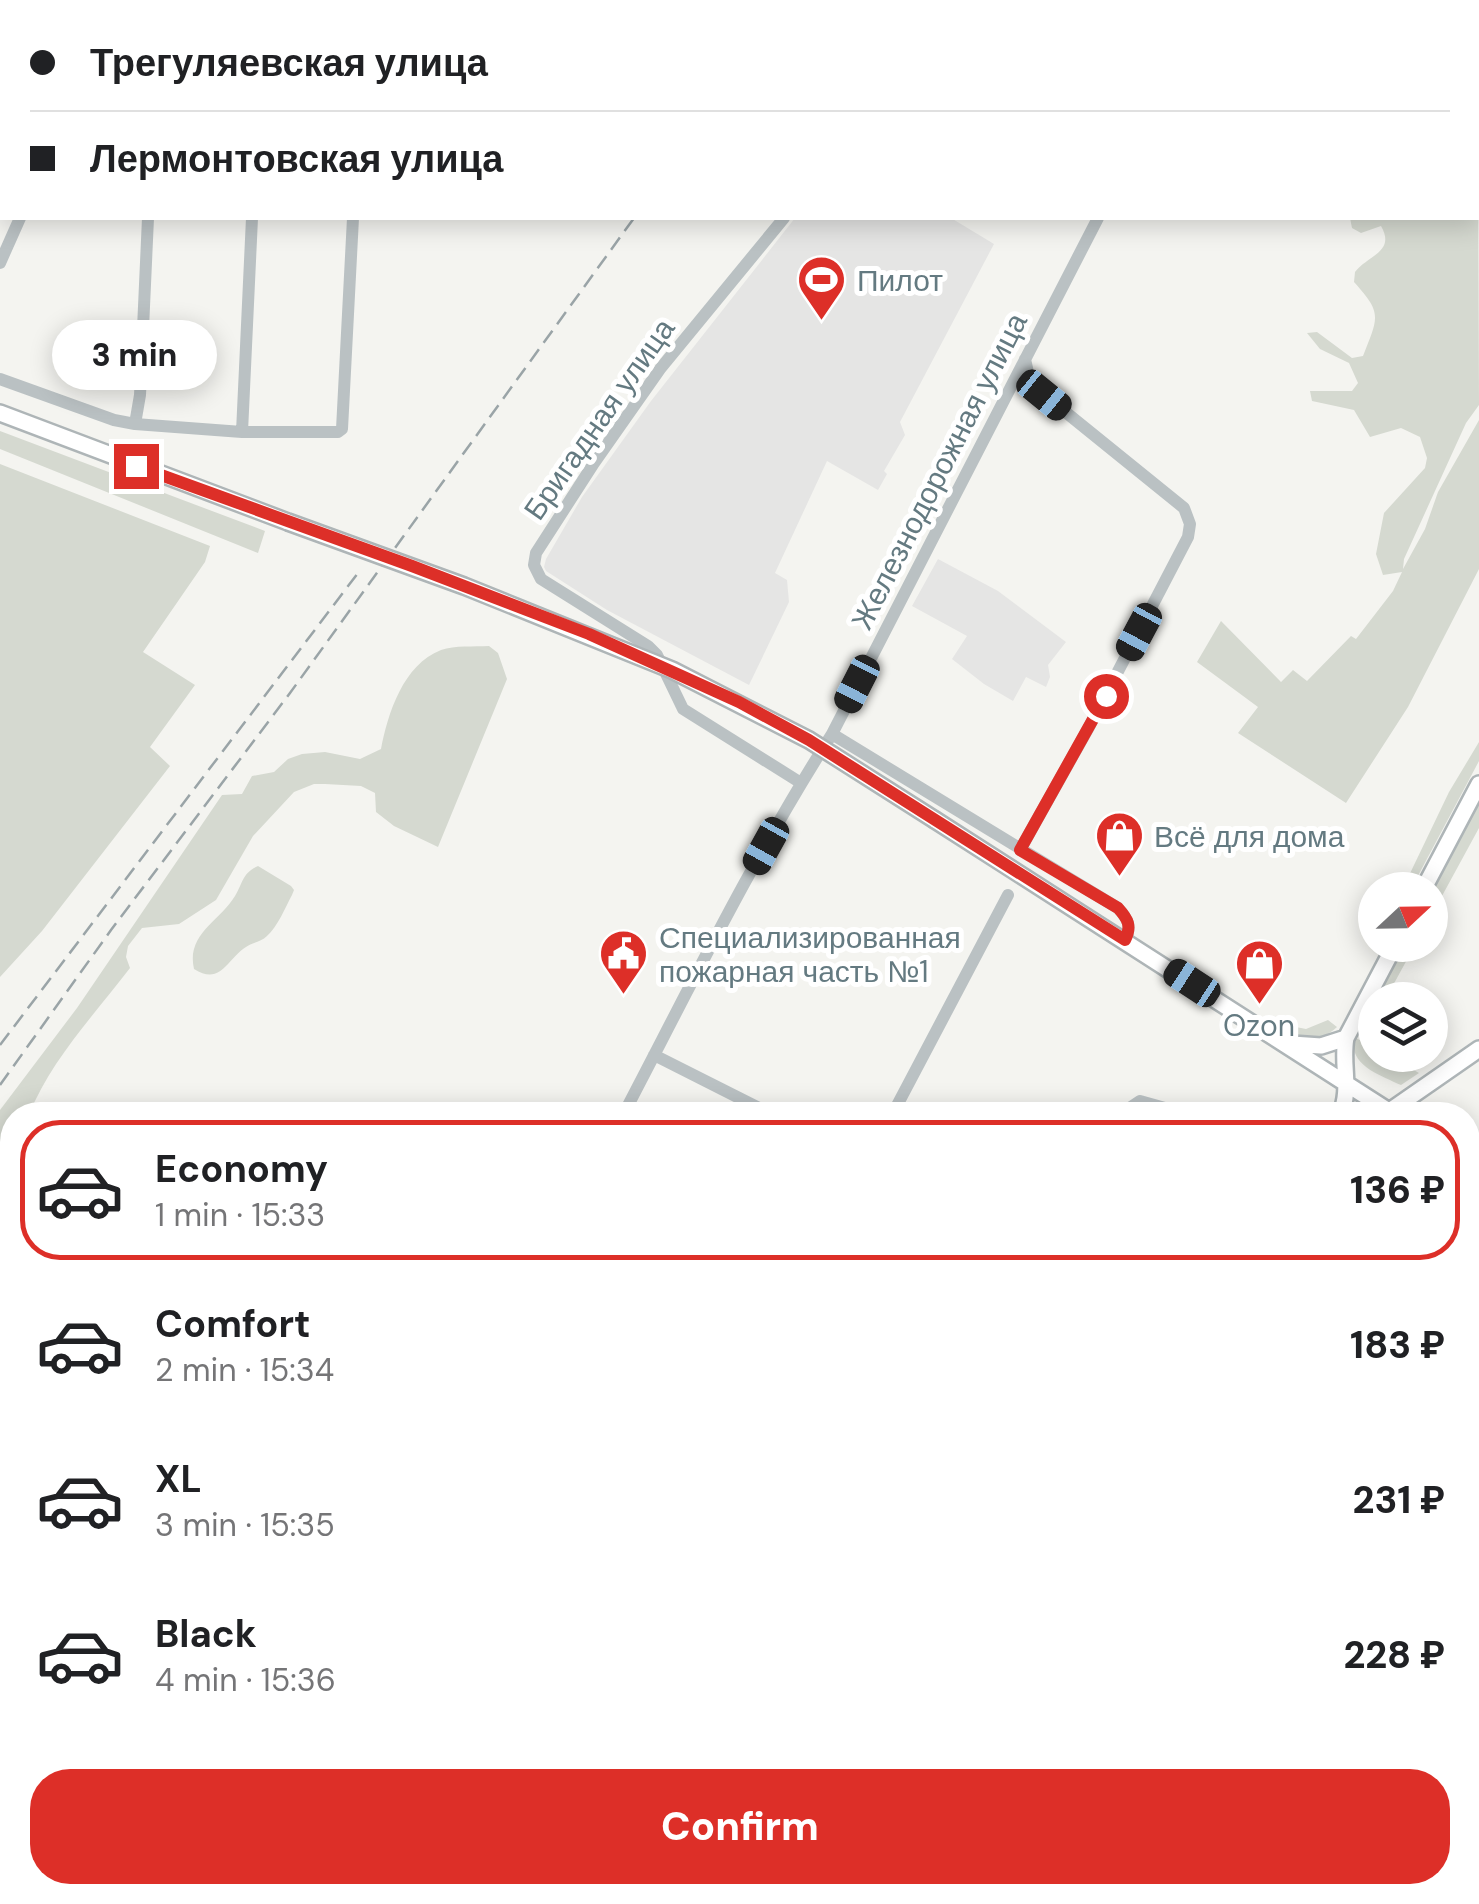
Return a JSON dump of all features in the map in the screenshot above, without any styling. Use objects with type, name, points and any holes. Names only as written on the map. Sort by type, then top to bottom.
[{"type":"main road","points":[[0,413],[464,586],[672,670],[739,702],[809,740],[936,820],[1374,1102]]},
{"type":"main road","points":[[1433,872],[1479,784]]},
{"type":"main road","points":[[1345,1102],[1346,1038],[1386,962]]},
{"type":"main road","points":[[1286,1043],[1314,1047],[1346,1038]]},
{"type":"main road","points":[[1406,1102],[1479,1049]]},
{"type":"street","points":[[0,263],[19,220]]},
{"type":"street","points":[[135,424],[140,395],[148,220]]},
{"type":"street","points":[[242,432],[252,220]]},
{"type":"street","points":[[0,379],[135,424],[242,432],[333,433],[342,428],[353,220]]},
{"type":"street","name":"Бригадная улица","points":[[782,220],[660,368],[536,553],[534,565],[541,578],[657,655],[682,709],[800,783]]},
{"type":"street","name":"Железнодорожная улица","points":[[630,1102],[800,783],[832,734],[1097,220]]},
{"type":"street","points":[[1020,850],[1090,727],[1188,537],[1190,524],[1184,508],[1037,389],[1026,369],[1025,357]]},
{"type":"street","points":[[1006,394],[1022,385],[1037,389]]},
{"type":"street","points":[[832,734],[1118,908],[1128,918],[1125,940]]},
{"type":"street","points":[[899,1102],[1008,895]]},
{"type":"street","points":[[654,1055],[747,1102]]},
{"type":"shaded area","points":[[793,220],[954,220],[994,244],[900,422],[905,435],[878,490],[827,461],[775,573],[787,580],[789,602],[749,685],[607,610],[544,567],[582,497],[651,401]]},
{"type":"shaded area","points":[[1350,220],[1478,220],[1479,405],[1466,423],[1404,559],[1403,569],[1425,529],[1438,492],[1479,420],[1479,569],[1408,707],[1346,803],[1238,733],[1258,707],[1197,662],[1221,621],[1281,682],[1293,670],[1307,681],[1351,636],[1356,639],[1393,591],[1402,572],[1383,575],[1376,554],[1384,513],[1425,468],[1427,458],[1420,437],[1401,428],[1370,437],[1354,410],[1312,401],[1310,391],[1352,391],[1358,383],[1349,363],[1320,349],[1307,333],[1317,332],[1352,358],[1363,356],[1372,332],[1374,309],[1354,282],[1355,272],[1383,247],[1385,235],[1381,226],[1361,233],[1352,228]]},
{"type":"shaded area","points":[[0,431],[265,531],[258,553],[0,449]]},
{"type":"shaded area","points":[[0,464],[210,546],[205,562],[143,652],[195,685],[150,747],[170,766],[42,931],[0,977]]},
{"type":"shaded area","points":[[938,559],[998,591],[1066,642],[1048,665],[1050,677],[1046,687],[1026,677],[1013,701],[952,659],[967,636],[912,606]]},
{"type":"shaded area","points":[[489,646],[498,653],[507,679],[438,847],[394,826],[376,812],[375,793],[361,786],[314,784],[294,792],[253,836],[216,900],[179,924],[142,928],[128,946],[130,968],[61,1057],[35,1102],[6,1102],[77,1008],[222,795],[242,794],[252,776],[274,772],[288,759],[302,754],[325,752],[360,759],[381,749],[393,706],[407,678],[428,657],[458,647]]},
{"type":"shaded area","points":[[1479,742],[1479,761],[1420,872],[1411,872],[1449,792]]},
{"type":"shaded area","points":[[1479,796],[1479,828],[1448,885],[1448,872],[1440,872]]},
{"type":"shaded area","points":[[258,866],[294,890],[278,922],[265,938],[239,952],[217,973],[194,969],[195,946],[200,937],[229,905],[246,875]]},
{"type":"shaded area","points":[[1393,962],[1406,962],[1395,982],[1383,982]]},
{"type":"shaded area","points":[[1328,1020],[1337,1027],[1327,1034],[1312,1038],[1295,1035],[1296,1027],[1306,1029]]},
{"type":"shaded area","points":[[1354,1037],[1358,1039],[1358,1058],[1356,1055]]},
{"type":"shaded area","points":[[1374,1072],[1419,1073],[1401,1085]]},
{"type":"railway","points":[[0,1085],[633,220]]},
{"type":"railway","points":[[0,1045],[361,569]]},
{"type":"place","name":"Пилот","points":[[822,322]]},
{"type":"place","name":"Всё для дома","points":[[1119,878]]},
{"type":"place","name":"Специализированная пожарная часть №1","points":[[624,996]]},
{"type":"place","name":"Ozon","points":[[1259,1006]]},
{"type":"route","points":[[136,466],[589,634],[739,702],[809,740],[1125,940],[1128,918],[1118,908],[1020,850],[1106,696]]}]
